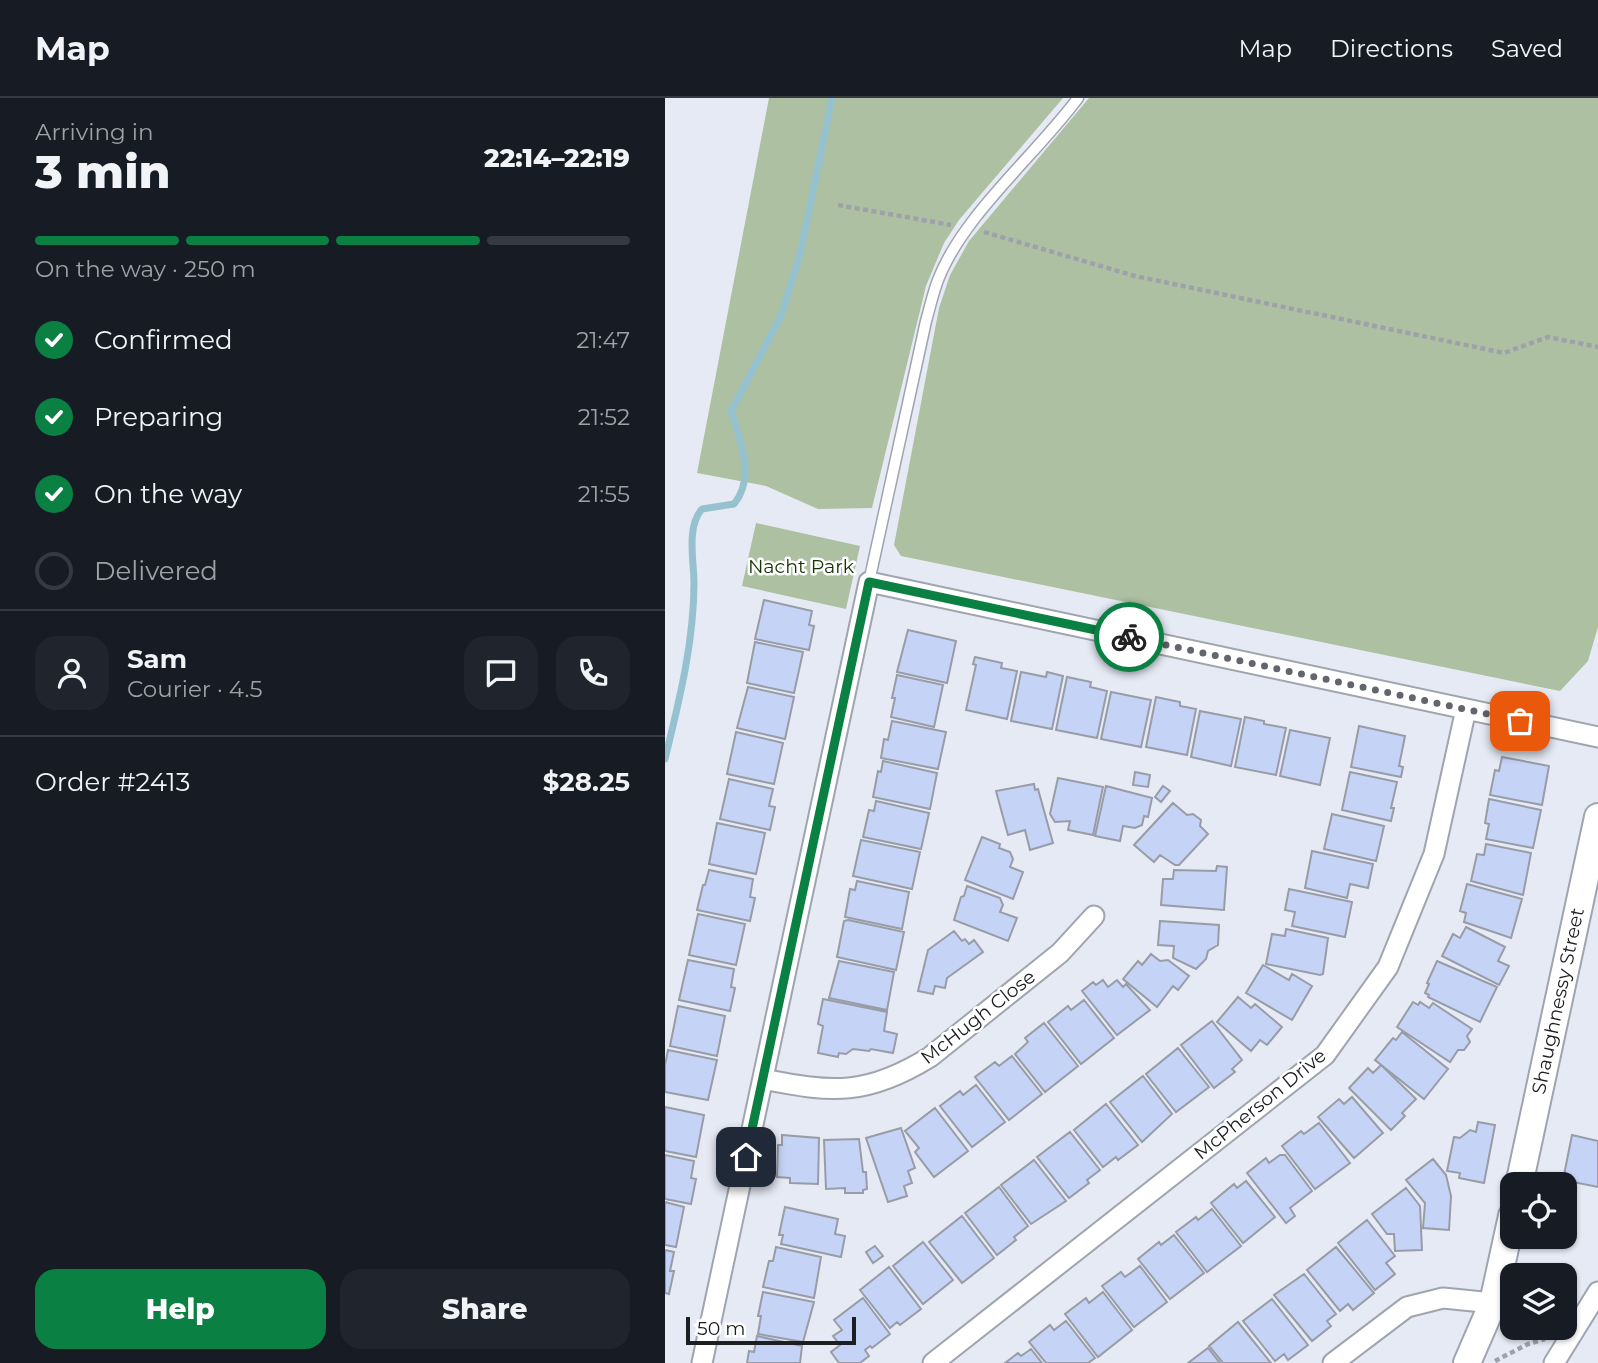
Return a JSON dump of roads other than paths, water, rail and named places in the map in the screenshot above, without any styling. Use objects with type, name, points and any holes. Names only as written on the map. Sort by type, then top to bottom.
[{"type":"main road","name":"Shaughnessy Street","points":[[1522,1172],[1598,817]]},
{"type":"main road","points":[[1467,1363],[1493,1303],[1505,1249]]},
{"type":"street","points":[[702,1363],[869,582],[1598,737]]},
{"type":"street","name":"McPherson Drive","points":[[933,1363],[1325,1055],[1388,967],[1393,955],[1434,854],[1466,709]]},
{"type":"street","name":"McHugh Close","points":[[763,1079],[834,1090],[860,1088],[908,1070],[930,1057],[1060,953],[1094,916]]},
{"type":"street","points":[[1554,1363],[1598,1292]]},
{"type":"street","points":[[1333,1363],[1406,1307],[1443,1298],[1493,1303]]},
{"type":"lane","points":[[869,582],[932,299],[946,263],[968,228],[1079,98]]},
{"type":"waterway","points":[[665,759],[689,650],[694,583],[694,525],[702,509],[734,504],[741,494],[744,458],[731,411],[781,316],[800,254],[832,98]]},
{"type":"park label","name":"Nacht Park","points":[[801,566]]}]
